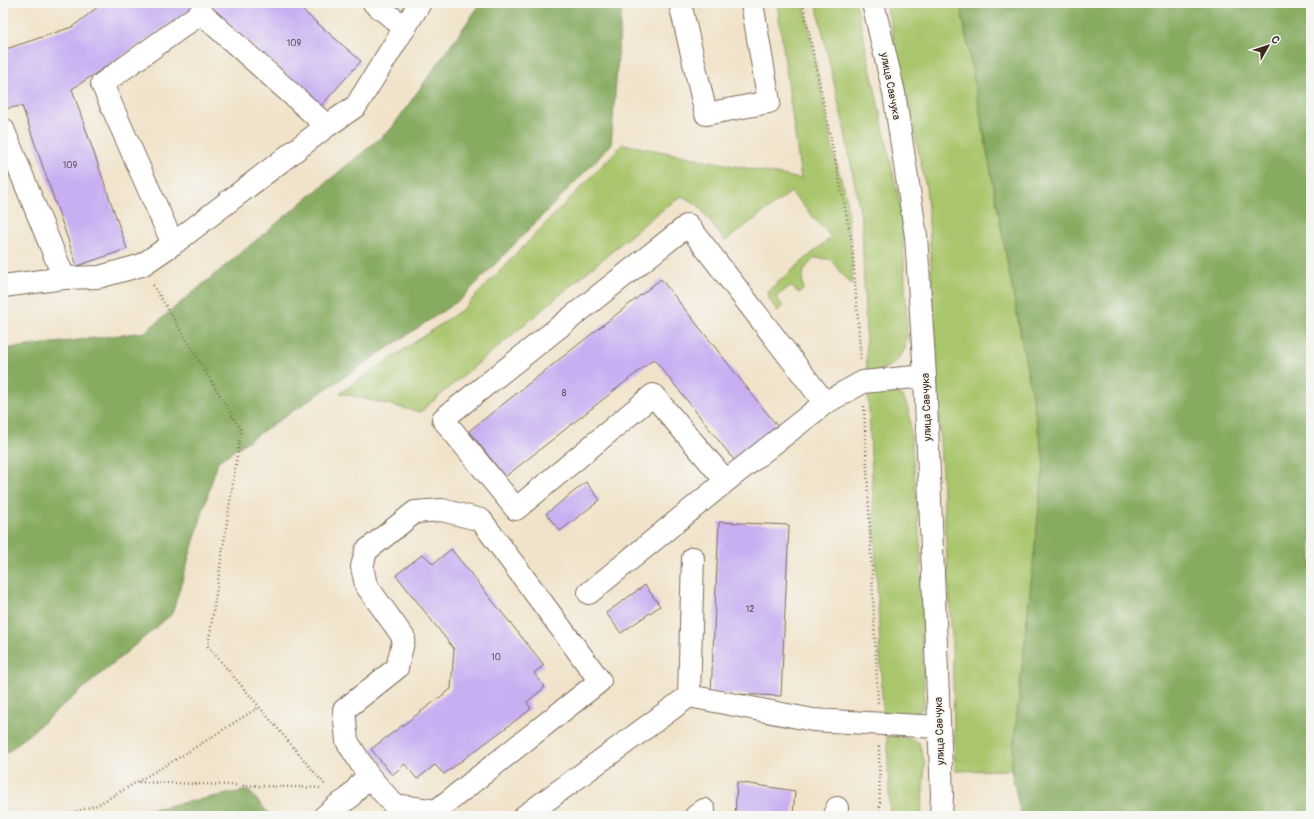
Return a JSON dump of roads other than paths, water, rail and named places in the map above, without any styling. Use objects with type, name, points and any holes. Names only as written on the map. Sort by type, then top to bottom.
[{"type":"street","points":[[374,3],[405,28]]},
{"type":"street","points":[[3,286],[64,278],[99,277],[142,265],[174,244],[327,126],[356,106],[420,3]]},
{"type":"street","points":[[680,3],[706,114],[769,102],[752,3]]},
{"type":"street","name":"улица Савчука","points":[[873,3],[894,93],[916,236],[925,376],[938,727],[942,795],[941,816]]},
{"type":"street","points":[[174,244],[102,84],[200,13],[327,126]]},
{"type":"street","points":[[3,129],[64,278]]},
{"type":"street","points":[[726,481],[652,395],[516,509],[443,419],[688,225],[825,403]]},
{"type":"street","points":[[589,593],[726,481],[825,403],[863,382],[925,376]]},
{"type":"street","points":[[442,510],[481,520],[600,680],[436,811],[394,805],[368,776],[347,741],[344,710],[397,668],[404,638],[366,585],[362,567],[366,551],[414,512],[442,510]]},
{"type":"street","points":[[689,696],[693,558]]},
{"type":"street","points":[[525,816],[689,696],[813,720],[938,727]]},
{"type":"street","points":[[325,816],[349,798],[368,776]]},
{"type":"street","points":[[696,816],[704,810],[703,816]]}]
